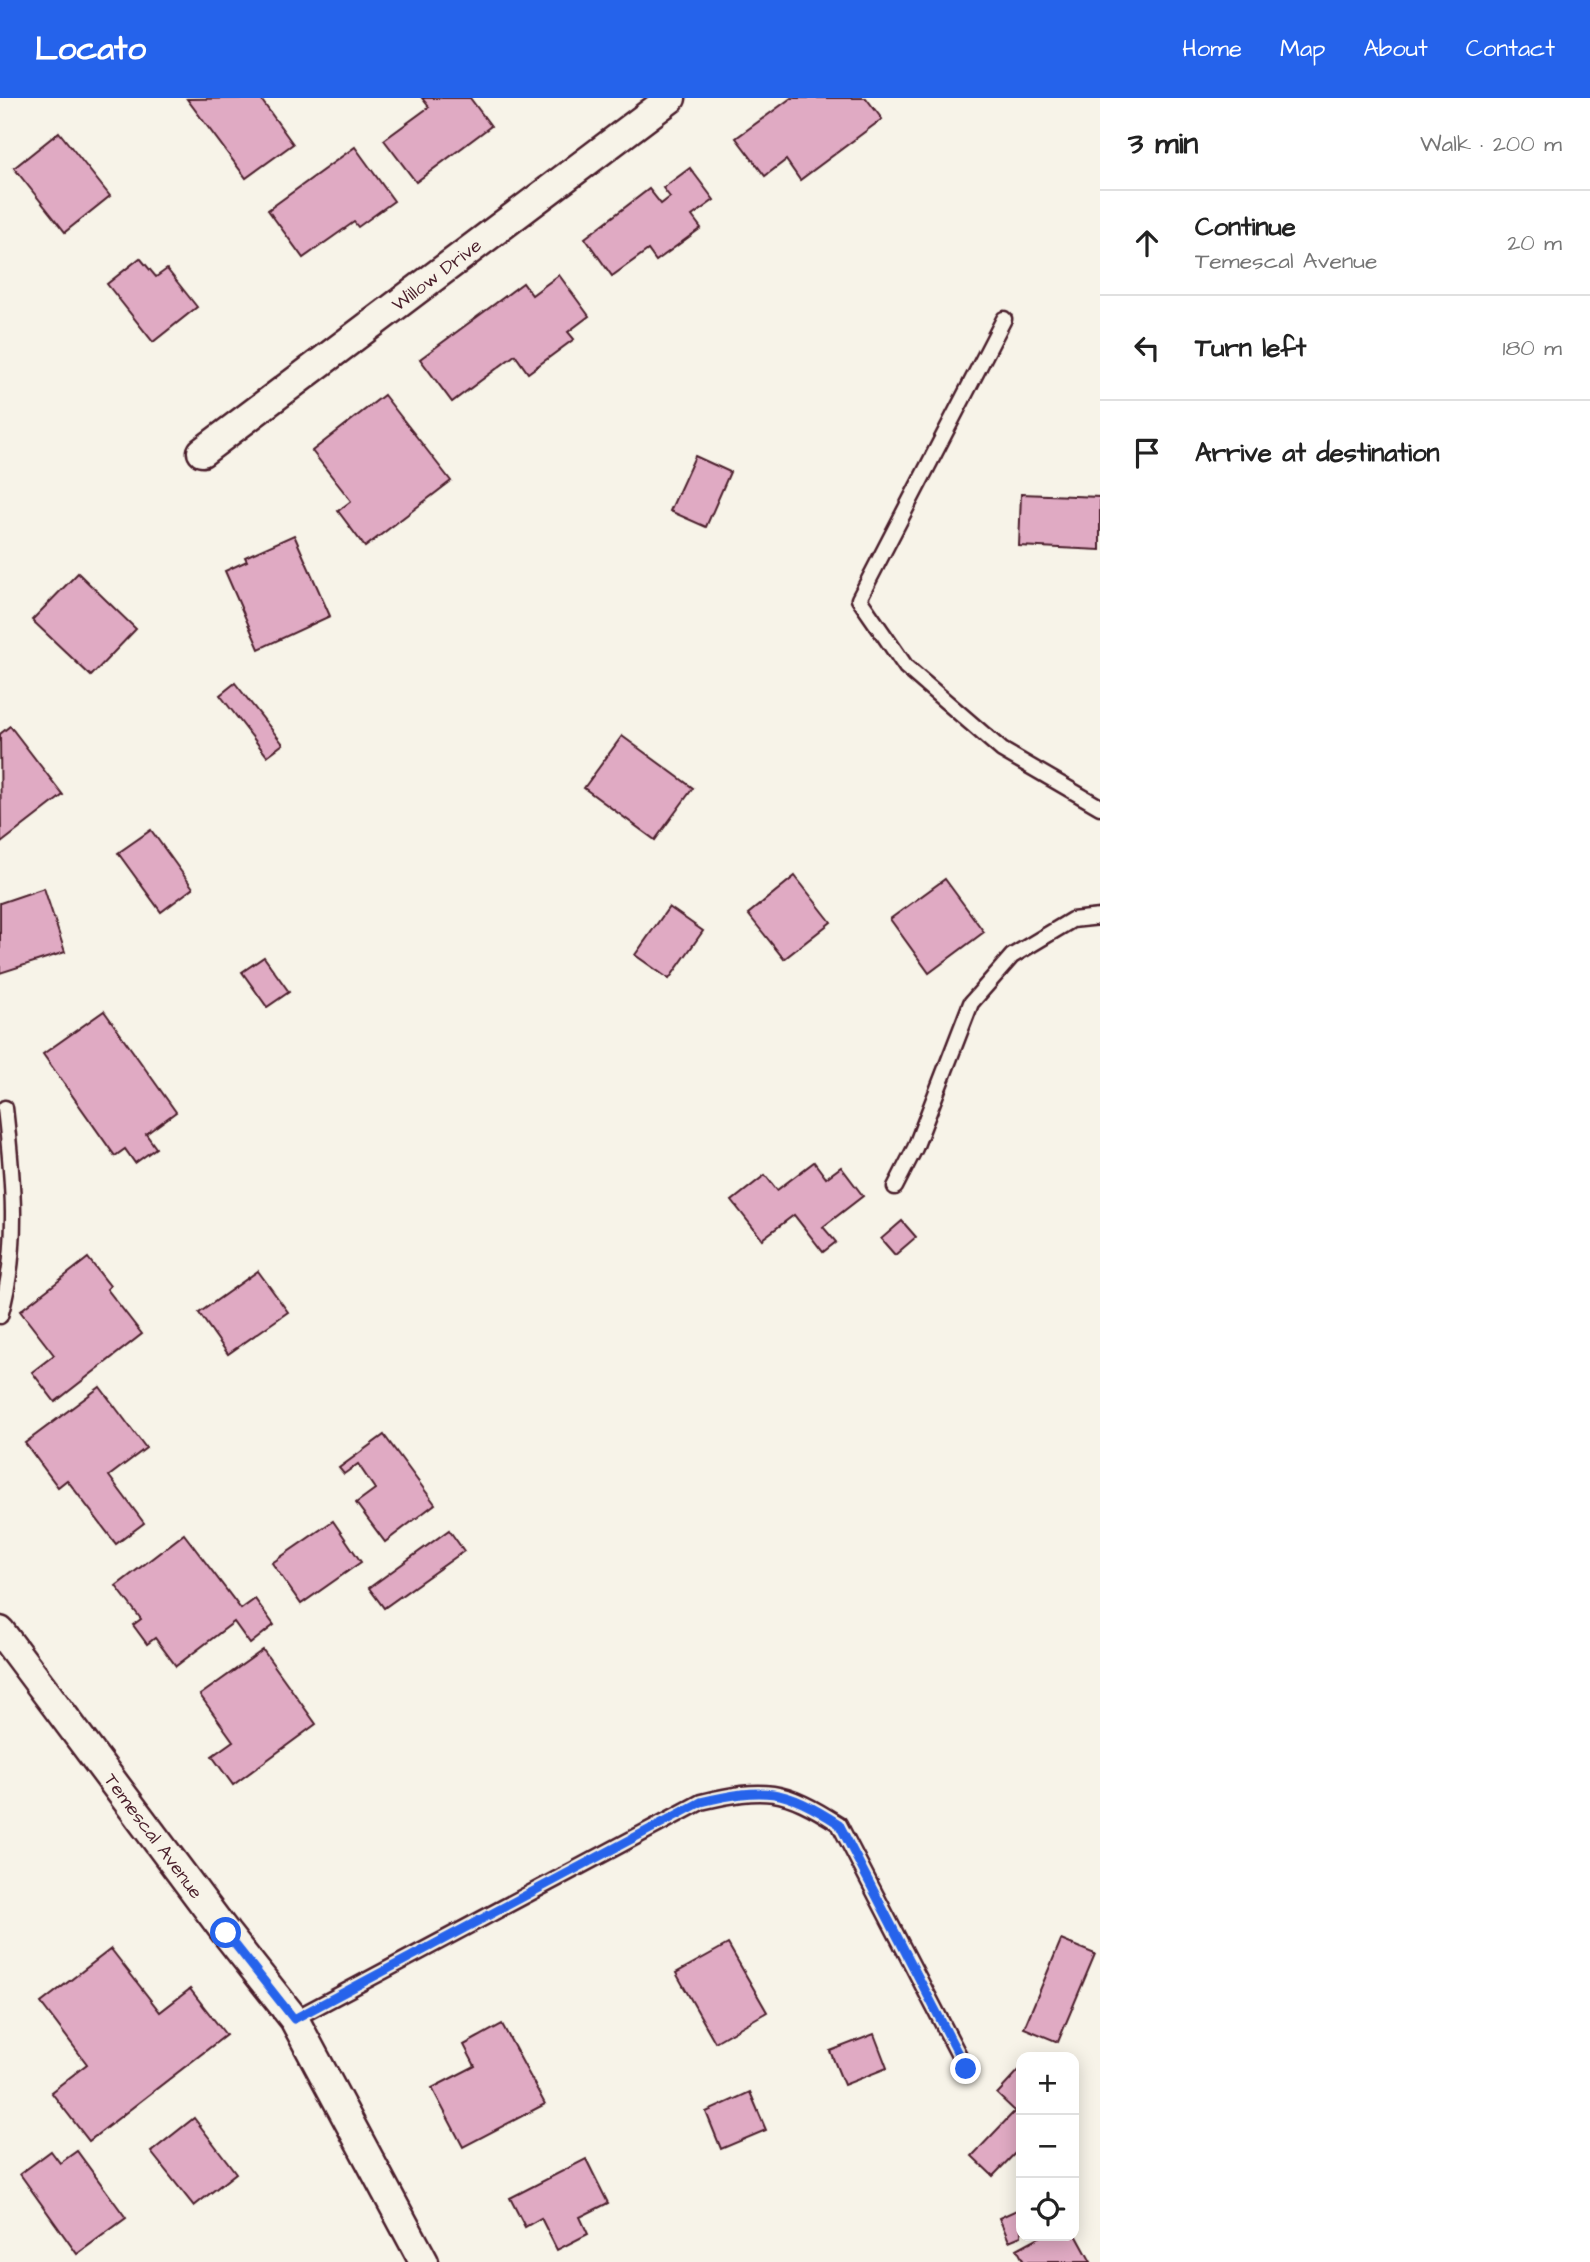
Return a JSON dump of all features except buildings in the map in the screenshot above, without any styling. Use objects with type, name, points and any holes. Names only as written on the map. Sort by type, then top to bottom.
[{"type":"street","name":"Willow Drive","points":[[202,452],[671,98]]},
{"type":"street","name":"Temescal Avenue","points":[[0,1631],[226,1933],[294,2019],[424,2262]]},
{"type":"lane","points":[[1004,319],[859,599],[906,667],[982,733],[1002,750],[1100,807]]},
{"type":"lane","points":[[895,1187],[915,1148],[971,1003],[1012,956],[1072,920],[1100,917]]},
{"type":"lane","points":[[0,1316],[7,1293],[13,1241],[13,1183],[5,1108]]},
{"type":"lane","points":[[294,2019],[701,1802],[744,1792],[778,1793],[810,1805],[839,1824],[966,2069]]},
{"type":"route","points":[[226,1933],[294,2019],[701,1802],[744,1792],[778,1793],[810,1805],[839,1824],[966,2069]]}]
